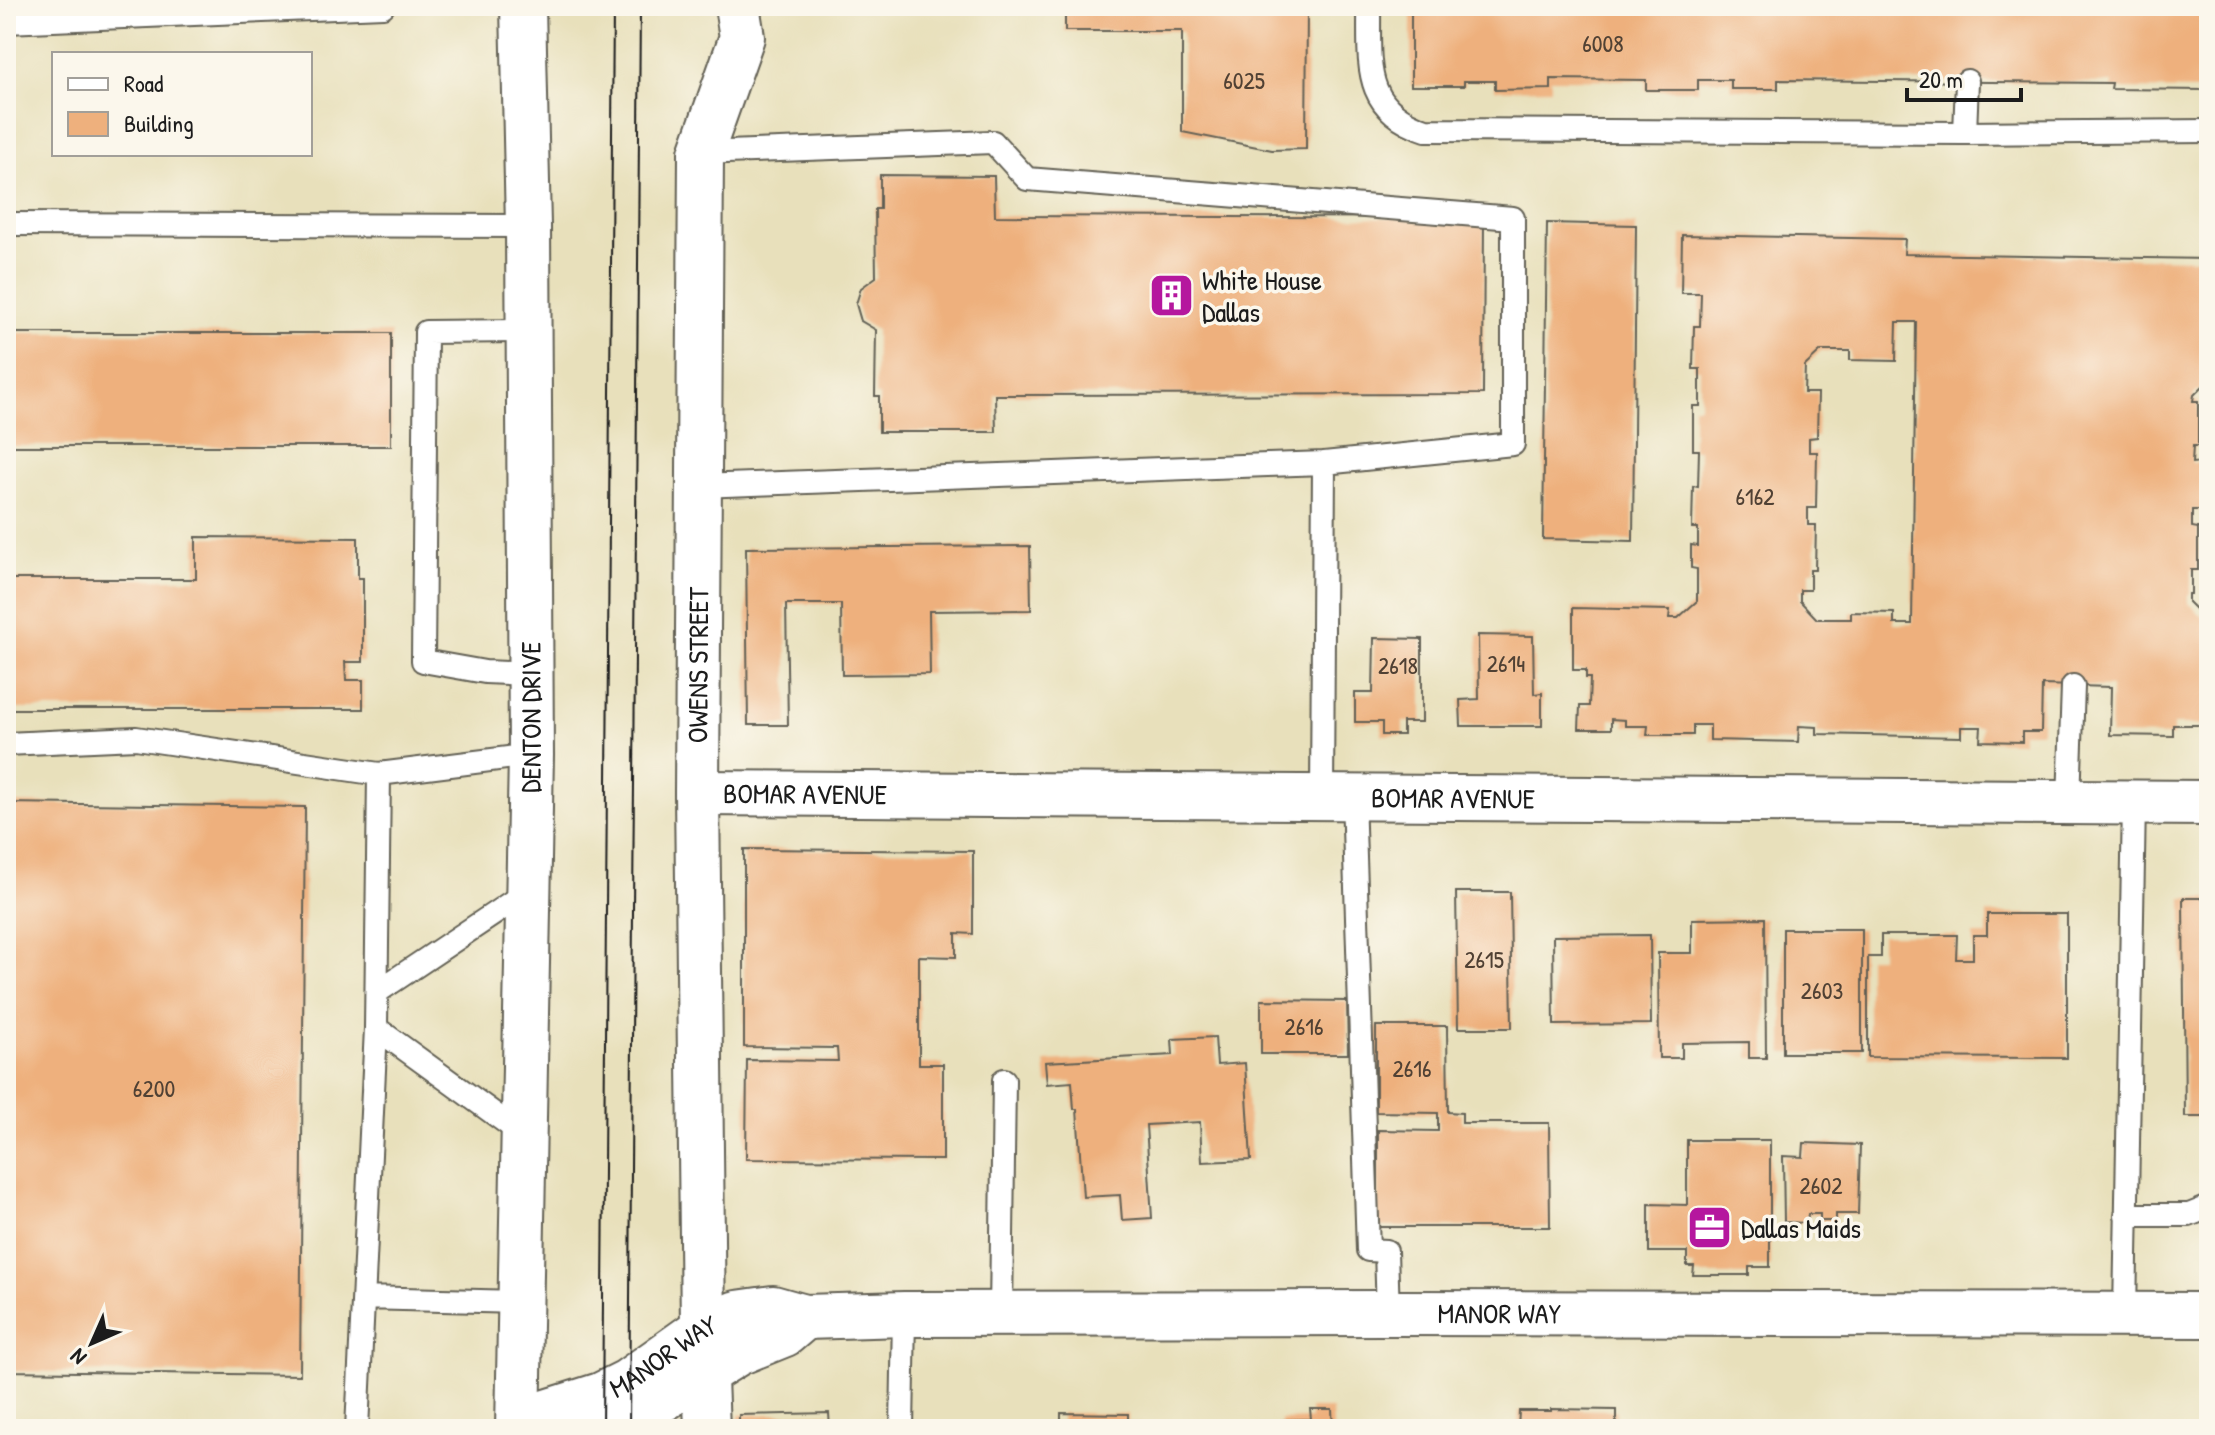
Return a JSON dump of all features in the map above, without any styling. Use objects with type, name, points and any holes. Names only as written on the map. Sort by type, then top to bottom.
[{"type":"street","name":"DENTON DRIVE","points":[[518,1429],[531,755],[528,226],[523,6]]},
{"type":"street","name":"OWENS STREET","points":[[707,1429],[703,1328],[697,793],[701,153],[742,37],[737,6]]},
{"type":"street","name":"BOMAR AVENUE","points":[[697,793],[2209,803]]},
{"type":"street","name":"MANOR WAY","points":[[525,1429],[544,1413],[601,1395],[627,1382],[703,1328],[737,1313],[773,1308],[805,1317],[904,1314],[2125,1314],[2204,1308]]},
{"type":"street","name":"MANOR WAY","points":[[634,1424],[705,1371],[738,1353],[785,1334],[805,1317]]},
{"type":"lane","points":[[6,22],[383,6]]},
{"type":"lane","points":[[1369,6],[1370,63],[1380,99],[1392,113],[1408,124],[1426,130],[2209,131]]},
{"type":"lane","points":[[1965,133],[1967,81]]},
{"type":"lane","points":[[699,486],[1324,463],[1513,444],[1513,218],[1027,179],[993,142],[701,153]]},
{"type":"lane","points":[[6,224],[528,226]]},
{"type":"lane","points":[[529,331],[426,332],[423,661],[485,672],[530,674]]},
{"type":"lane","points":[[1324,463],[1338,797],[1368,1250],[1386,1251],[1388,1313]]},
{"type":"lane","points":[[2069,801],[2073,686]]},
{"type":"lane","points":[[6,744],[136,738],[379,774],[531,755]]},
{"type":"lane","points":[[357,1429],[376,1028],[379,774]]},
{"type":"lane","points":[[2125,1314],[2134,802]]},
{"type":"lane","points":[[377,992],[528,891]]},
{"type":"lane","points":[[376,1028],[522,1134]]},
{"type":"lane","points":[[1001,1314],[1004,1080]]},
{"type":"lane","points":[[2126,1215],[2189,1215],[2209,1207]]},
{"type":"lane","points":[[364,1298],[521,1302]]},
{"type":"lane","points":[[902,1429],[904,1314]]},
{"type":"building","points":[[1065,6],[1307,6],[1306,149],[1272,150],[1182,132],[1182,31],[1065,31]]},
{"type":"building","points":[[1407,6],[1768,6],[1768,10],[1795,10],[1795,6],[2209,6],[2209,83],[2206,83],[2206,90],[2111,89],[2112,83],[1778,80],[1778,89],[1731,89],[1731,80],[1698,80],[1698,90],[1646,90],[1646,80],[1551,79],[1551,89],[1495,90],[1495,81],[1464,81],[1464,86],[1411,86],[1411,10]]},
{"type":"building","name":"White House Dallas","points":[[880,175],[994,176],[995,216],[1484,218],[1483,394],[995,395],[996,432],[879,432],[879,396],[875,396],[876,330],[861,321],[856,304],[861,288],[876,277],[875,209],[880,209]]},
{"type":"building","points":[[1547,223],[1636,225],[1633,541],[1543,539]]},
{"type":"building","points":[[1682,235],[1905,239],[1904,254],[2209,259],[2209,380],[2194,395],[2193,401],[2198,401],[2198,446],[2193,446],[2192,463],[2203,462],[2203,510],[2192,510],[2192,527],[2198,528],[2198,570],[2191,570],[2188,602],[2209,620],[2209,725],[2173,725],[2173,736],[2110,735],[2111,687],[2042,685],[2041,732],[2022,732],[2022,742],[1980,741],[1981,727],[1961,727],[1961,737],[1817,734],[1817,727],[1799,726],[1798,742],[1710,740],[1710,725],[1693,725],[1693,735],[1647,735],[1648,726],[1625,726],[1625,720],[1611,719],[1611,729],[1579,729],[1580,706],[1589,706],[1590,678],[1586,678],[1586,670],[1573,670],[1573,608],[1670,610],[1669,618],[1678,618],[1697,601],[1697,569],[1691,568],[1691,545],[1698,546],[1698,528],[1692,528],[1693,486],[1698,487],[1699,450],[1693,450],[1693,406],[1700,406],[1700,369],[1693,369],[1694,326],[1700,326],[1701,293],[1681,293]],"holes":[[[1897,322],[1916,322],[1912,624],[1894,624],[1894,613],[1851,612],[1851,619],[1817,619],[1800,601],[1800,590],[1810,590],[1810,570],[1815,570],[1816,525],[1808,525],[1808,508],[1816,508],[1817,452],[1809,452],[1809,438],[1817,437],[1818,393],[1804,393],[1805,366],[1821,351],[1850,351],[1850,360],[1896,361]]]},
{"type":"building","points":[[6,333],[391,333],[391,446],[6,446]]},
{"type":"building","points":[[196,537],[358,538],[358,578],[363,578],[363,662],[345,662],[346,680],[363,680],[363,709],[6,709],[6,579],[196,579]]},
{"type":"building","points":[[1030,546],[1031,610],[929,611],[930,674],[842,675],[841,604],[786,604],[788,725],[748,725],[746,548]]},
{"type":"building","points":[[1478,635],[1533,636],[1534,694],[1542,693],[1542,726],[1461,726],[1460,700],[1479,699]]},
{"type":"building","points":[[1374,638],[1422,639],[1422,722],[1403,722],[1403,735],[1382,735],[1382,722],[1355,722],[1355,693],[1373,693]]},
{"type":"building","points":[[6,803],[305,807],[300,1375],[6,1371]]},
{"type":"building","points":[[744,849],[973,851],[973,934],[956,933],[956,957],[919,956],[919,1064],[943,1064],[943,1160],[746,1159],[747,1060],[838,1061],[837,1048],[744,1047]]},
{"type":"building","points":[[1456,892],[1510,892],[1512,1028],[1458,1028]]},
{"type":"building","points":[[2183,898],[2209,898],[2209,1117],[2185,1117]]},
{"type":"building","points":[[1987,914],[2067,914],[2067,1058],[1868,1057],[1868,957],[1881,957],[1881,935],[1957,935],[1956,959],[1973,959],[1973,935],[1987,935]]},
{"type":"building","points":[[1765,918],[1766,1058],[1749,1058],[1749,1042],[1682,1043],[1682,1058],[1659,1058],[1658,953],[1692,953],[1692,919]]},
{"type":"building","points":[[1783,929],[1862,929],[1862,1053],[1783,1053]]},
{"type":"building","points":[[1650,935],[1651,1024],[1554,1025],[1553,936]]},
{"type":"building","points":[[1261,1000],[1347,1001],[1348,1054],[1261,1054]]},
{"type":"building","points":[[1376,1026],[1447,1026],[1448,1112],[1462,1113],[1462,1123],[1549,1123],[1550,1227],[1378,1227],[1378,1130],[1438,1131],[1438,1113],[1376,1112]]},
{"type":"building","points":[[1215,1037],[1217,1065],[1245,1063],[1251,1160],[1202,1162],[1200,1122],[1146,1125],[1152,1218],[1122,1220],[1120,1195],[1083,1197],[1077,1109],[1074,1109],[1072,1082],[1047,1084],[1045,1062],[1173,1055],[1172,1039]]},
{"type":"building","name":"Dallas Maids","points":[[1687,1140],[1770,1140],[1770,1267],[1749,1267],[1749,1275],[1693,1275],[1694,1266],[1687,1266],[1687,1252],[1649,1252],[1649,1204],[1687,1205]]},
{"type":"building","points":[[1804,1143],[1860,1145],[1858,1214],[1836,1214],[1836,1221],[1820,1221],[1820,1214],[1808,1214],[1807,1223],[1784,1222],[1783,1156],[1803,1157]]},
{"type":"building","points":[[1310,1409],[1332,1409],[1333,1429],[1281,1429],[1281,1420],[1311,1419]]},
{"type":"building","points":[[1616,1410],[1616,1429],[1518,1429],[1519,1411]]},
{"type":"building","points":[[829,1413],[830,1429],[739,1429],[739,1415]]},
{"type":"building","points":[[1061,1413],[1128,1414],[1128,1423],[1151,1424],[1151,1429],[1053,1429],[1053,1425],[1061,1425]]},
{"type":"tram line","points":[[602,1429],[613,6]]},
{"type":"tram line","points":[[629,1429],[640,6]]},
{"type":"place","name":"White House Dallas","points":[[1171,296]]},
{"type":"place","name":"Dallas Maids","points":[[1710,1228]]}]
